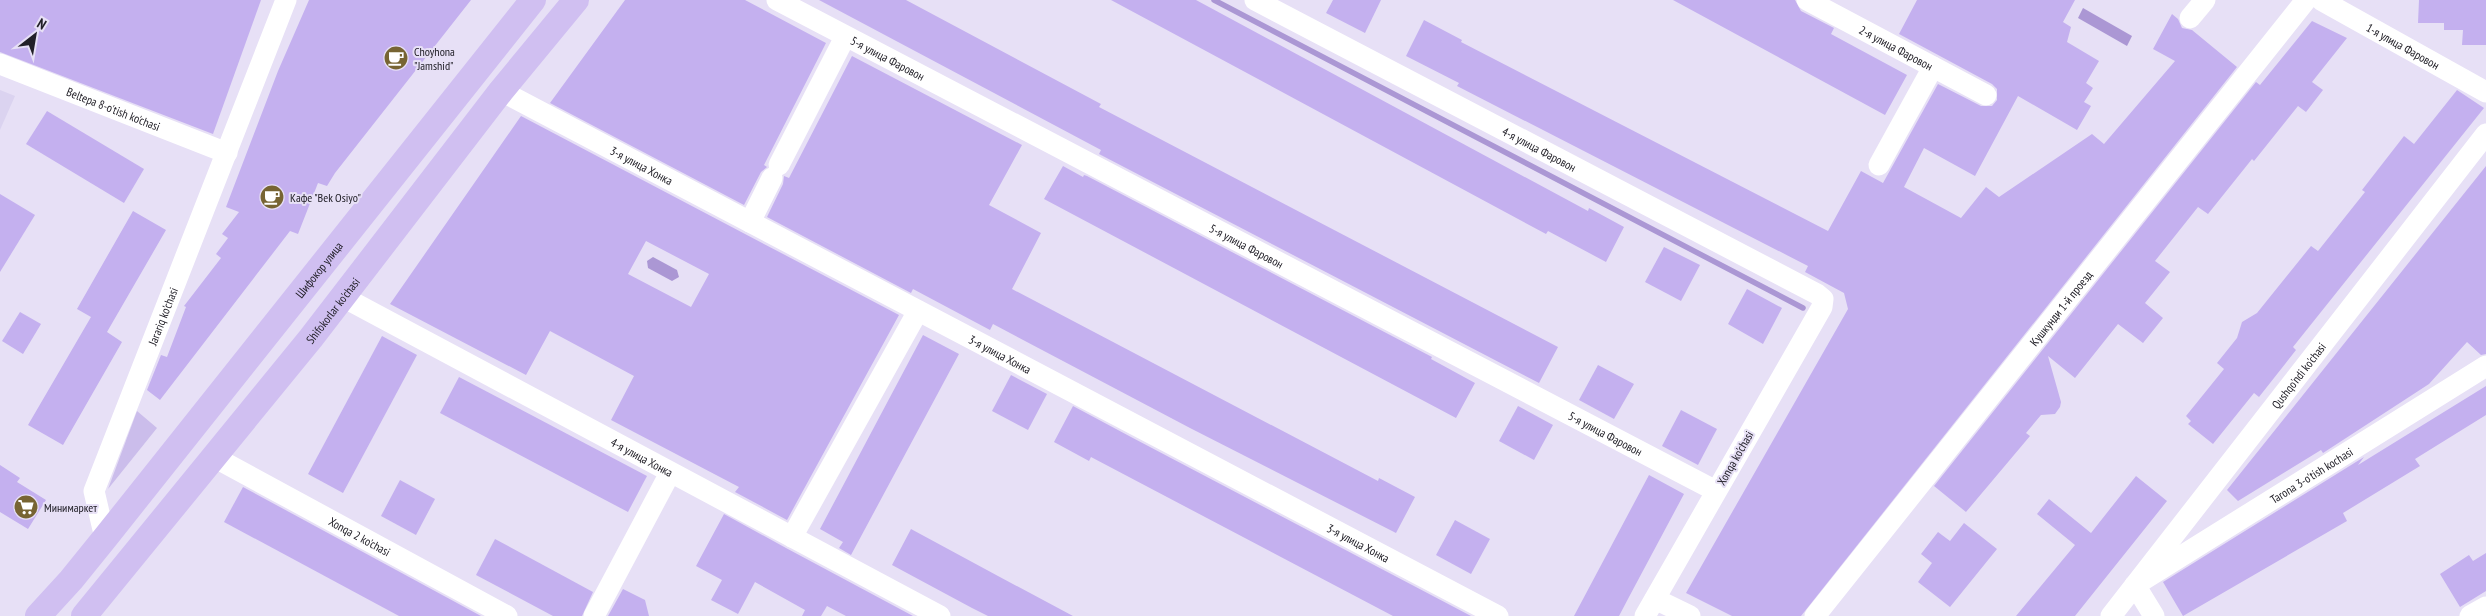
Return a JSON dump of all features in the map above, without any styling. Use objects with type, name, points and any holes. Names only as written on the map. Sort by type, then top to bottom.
[{"type":"main road","name":"Шифокор улица","points":[[106,538],[533,0]]},
{"type":"main road","name":"Shifokorlar ko'chasi","points":[[84,616],[343,297],[501,91],[576,0]]},
{"type":"main road","points":[[230,380],[258,402]]},
{"type":"main road","points":[[38,616],[106,538]]},
{"type":"street","name":"Jarariq ko'chasi","points":[[106,538],[94,491],[286,0]]},
{"type":"street","name":"5-я улица Фаровон","points":[[777,0],[1716,491]]},
{"type":"street","name":"4-я улица Фаровон","points":[[1255,0],[1817,294],[1823,299]]},
{"type":"street","name":"2-я улица Фаровон","points":[[1807,0],[1986,95]]},
{"type":"street","points":[[2190,18],[2204,0]]},
{"type":"street","name":"Кушкунди 1-й проезд","points":[[1815,616],[2306,0]]},
{"type":"street","name":"1-я улица Фаровон","points":[[2321,0],[2486,92]]},
{"type":"street","points":[[750,222],[845,37]]},
{"type":"street","name":"Beltepa 8-o'tish ko'chasi","points":[[0,64],[227,154]]},
{"type":"street","points":[[1878,165],[1932,66]]},
{"type":"street","name":"3-я улица Хонка","points":[[501,91],[1498,616]]},
{"type":"street","name":"Qushqo'ndi ko'chasi","points":[[2111,616],[2486,134]]},
{"type":"street","name":"4-я улица Хонка","points":[[343,297],[940,616]]},
{"type":"street","name":"Xonqa ko'chasi","points":[[1650,608],[1822,307],[1823,299]]},
{"type":"street","points":[[792,537],[918,311]]},
{"type":"street","name":"Tarona 3-o'tish kochasi","points":[[2135,586],[2486,366]]},
{"type":"street","name":"Xonqa 2 ko'chasi","points":[[214,457],[507,616]]},
{"type":"street","points":[[594,616],[670,473]]},
{"type":"street","points":[[2135,586],[2154,616]]},
{"type":"street","points":[[2470,616],[2486,607]]},
{"type":"street","points":[[1650,608],[1690,616]]},
{"type":"shaded area","points":[[2083,8],[2132,36],[2127,46],[2078,18]]},
{"type":"shaded area","points":[[0,90],[15,96],[0,130]]},
{"type":"shaded area","points":[[653,257],[677,270],[679,277],[672,281],[648,268],[647,261]]},
{"type":"shaded area","points":[[137,411],[157,428],[108,489]]},
{"type":"building","points":[[0,0],[261,0],[213,134],[0,52]]},
{"type":"building","points":[[309,0],[471,0],[335,173],[327,186],[318,183],[298,234],[290,231],[160,400],[147,390],[161,355],[167,357],[186,307],[184,306],[221,258],[216,254],[228,238],[222,234],[239,212],[226,207],[278,71]]},
{"type":"building","points":[[625,0],[745,0],[826,43],[764,165],[767,167],[761,172],[744,205],[550,103]]},
{"type":"building","points":[[819,0],[906,0],[1101,104],[1099,107],[1558,347],[1539,383],[1099,154],[1101,150]]},
{"type":"building","points":[[1111,0],[1196,0],[1588,211],[1589,208],[1624,227],[1606,262],[1548,231],[1546,234]]},
{"type":"building","points":[[1333,0],[1381,0],[1365,33],[1326,13]]},
{"type":"building","points":[[1673,0],[1795,0],[1801,11],[1834,28],[1831,34],[1907,75],[1885,115]]},
{"type":"building","points":[[1917,0],[2075,0],[2063,22],[2071,27],[2067,42],[2099,61],[2086,83],[2093,88],[2084,102],[2091,106],[2077,130],[2018,96],[1975,176],[1924,148],[1904,187],[1961,218],[1986,187],[1999,197],[2092,134],[2104,144],[2175,61],[2153,49],[2172,14],[2178,19],[2182,28],[2192,30],[2237,67],[1801,616],[1732,616],[1686,593],[1848,309],[1844,293],[1805,272],[1808,266],[1457,86],[1459,83],[1406,56],[1424,20],[1462,40],[1461,42],[1828,231],[1861,171],[1883,183],[1938,84],[1981,106],[1992,106],[1997,100],[1997,89],[1992,84],[1899,34]]},
{"type":"building","points":[[2419,0],[2486,0],[2486,45],[2462,45],[2463,30],[2444,30],[2444,23],[2418,23]]},
{"type":"building","points":[[2312,21],[2347,38],[2312,82],[2323,90],[2306,112],[2298,106],[2208,214],[2198,207],[2155,261],[2170,272],[2145,303],[2163,318],[2143,343],[2118,324],[2075,378],[2048,356],[2061,402],[2060,407],[2055,414],[2041,415],[2026,433],[2030,436],[1966,512],[1934,486],[2256,82],[2260,85]]},
{"type":"building","points":[[852,56],[1022,145],[989,205],[1041,233],[1012,289],[1378,481],[1379,478],[1415,497],[1396,533],[1190,428],[993,324],[990,330],[913,289],[911,293],[767,217],[783,184],[784,176],[789,178]]},
{"type":"building","points":[[2457,90],[2484,108],[2293,347],[2296,350],[2259,397],[2254,393],[2213,444],[2188,424],[2191,421],[2186,416],[2224,369],[2217,363],[2237,338],[2242,322],[2257,313],[2311,246],[2318,251],[2365,192],[2362,190],[2404,136],[2414,144]]},
{"type":"building","points":[[47,111],[144,169],[124,203],[26,144]]},
{"type":"building","points":[[521,116],[899,315],[787,520],[735,492],[739,487],[611,420],[634,376],[550,331],[526,375],[390,304]],"holes":[[[646,241],[709,274],[691,307],[628,274]]]},
{"type":"building","points":[[1063,166],[1083,177],[1084,175],[1087,176],[1432,357],[1431,359],[1475,383],[1456,418],[1044,199]]},
{"type":"building","points":[[2486,166],[2486,354],[2481,355],[2467,342],[2429,384],[2323,453],[2321,450],[2238,501],[2227,490]]},
{"type":"building","points":[[0,194],[35,215],[0,272]]},
{"type":"building","points":[[133,211],[166,230],[107,332],[122,342],[63,445],[28,425],[91,317],[77,309]]},
{"type":"building","points":[[1664,247],[1700,265],[1681,301],[1645,282]]},
{"type":"building","points":[[1747,289],[1782,308],[1763,344],[1728,324]]},
{"type":"building","points":[[20,312],[41,324],[23,354],[2,341]]},
{"type":"building","points":[[923,335],[959,354],[851,555],[839,548],[843,542],[820,529]]},
{"type":"building","points":[[382,336],[417,355],[343,493],[308,474]]},
{"type":"building","points":[[1598,365],[1634,384],[1614,419],[1579,400]]},
{"type":"building","points":[[1011,375],[1047,394],[1028,430],[992,411]]},
{"type":"building","points":[[459,377],[647,476],[628,512],[440,413]]},
{"type":"building","points":[[2486,386],[2486,415],[2415,459],[2420,466],[2343,513],[2347,521],[2183,616],[2163,582],[2364,457],[2358,465]]},
{"type":"building","points":[[1073,406],[1471,616],[1393,616],[1091,457],[1089,461],[1054,442]]},
{"type":"building","points":[[1518,406],[1553,425],[1534,460],[1499,441]]},
{"type":"building","points":[[1681,410],[1717,429],[1698,465],[1662,446]]},
{"type":"building","points":[[0,465],[20,478],[17,482],[46,500],[28,529],[0,512]]},
{"type":"building","points":[[1649,475],[1684,494],[1619,616],[1574,616]]},
{"type":"building","points":[[2136,476],[2167,501],[2075,616],[2016,616],[2075,545],[2037,514],[2049,499],[2091,533]]},
{"type":"building","points":[[400,480],[435,499],[416,535],[381,516]]},
{"type":"building","points":[[243,487],[481,616],[399,616],[224,522]]},
{"type":"building","points":[[724,514],[913,616],[846,616],[827,606],[821,616],[802,616],[805,610],[755,582],[738,614],[711,600],[722,580],[696,566]]},
{"type":"building","points":[[1455,520],[1490,539],[1471,574],[1436,555]]},
{"type":"building","points":[[1964,523],[1997,549],[1950,607],[1918,582],[1932,563],[1921,554],[1938,532],[1950,541]]},
{"type":"building","points":[[911,529],[1073,616],[988,616],[972,608],[892,565]]},
{"type":"building","points":[[495,539],[593,592],[582,616],[553,616],[476,575]]},
{"type":"building","points":[[2486,553],[2486,591],[2460,607],[2440,574],[2469,555],[2473,561]]},
{"type":"building","points":[[623,589],[645,600],[649,616],[608,616]]},
{"type":"waterway","points":[[1214,0],[1803,308]]},
{"type":"place","name":"Choyhona \"Jamshid\"","points":[[396,58]]},
{"type":"place","name":"Кафе \"Bek Osiyo\"","points":[[272,197]]},
{"type":"place","name":"Минимаркет","points":[[26,507]]}]
